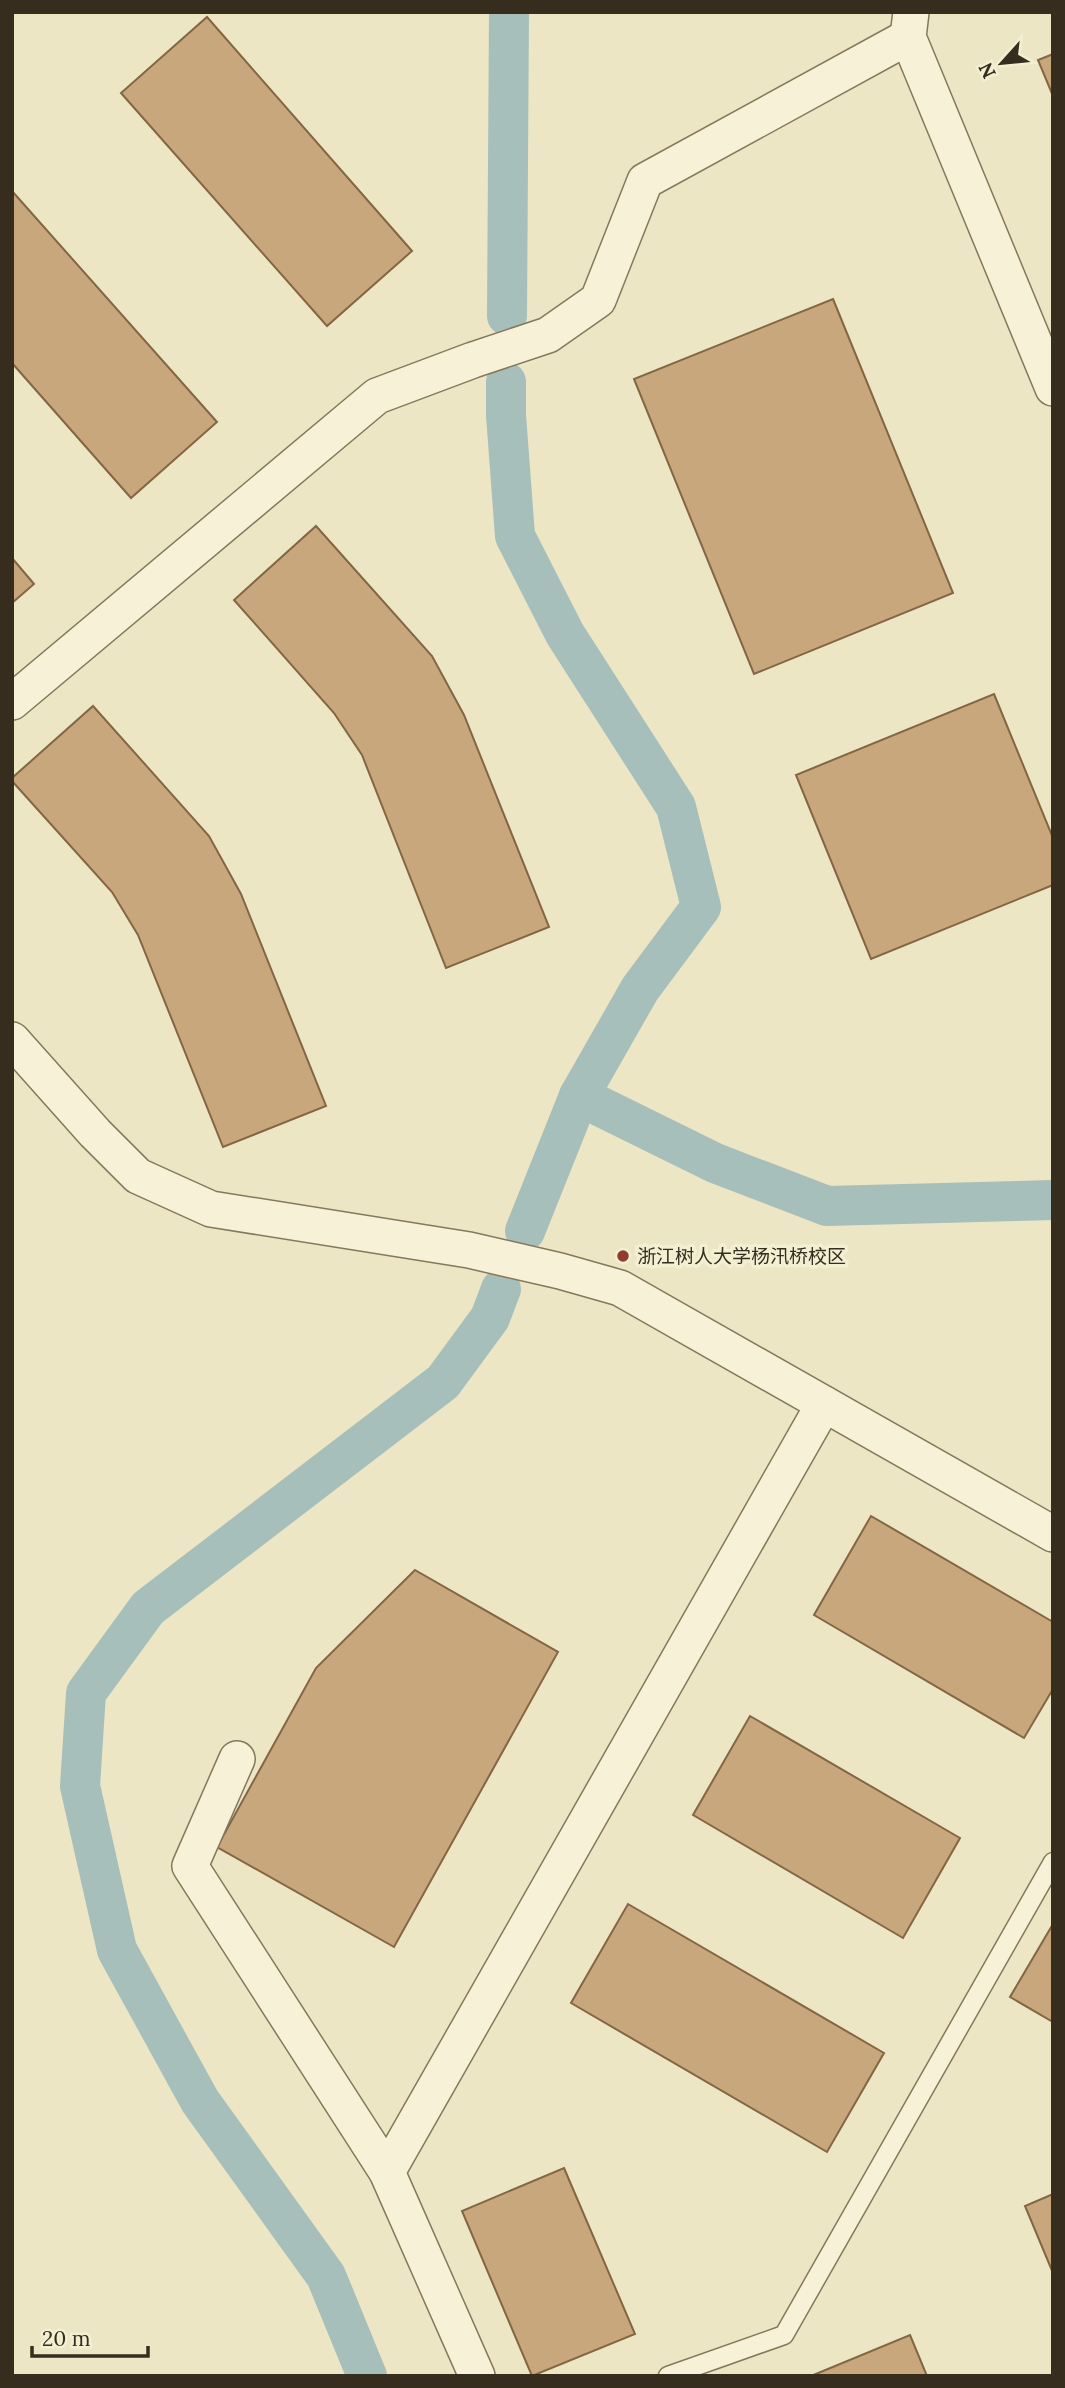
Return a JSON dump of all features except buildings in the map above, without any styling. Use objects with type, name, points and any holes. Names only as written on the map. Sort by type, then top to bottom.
[{"type":"street","points":[[12,702],[377,396],[548,335],[598,300],[645,181],[909,24],[1053,388]]},
{"type":"street","points":[[12,1041],[138,1176],[211,1209],[469,1250],[620,1288],[1053,1534]]},
{"type":"street","points":[[387,2172],[824,1404]]},
{"type":"street","points":[[237,1759],[190,1866],[387,2172],[477,2376]]},
{"type":"lane","points":[[668,2376],[784,2335],[1053,1862]]},
{"type":"waterway","points":[[507,316],[509,12]]},
{"type":"waterway","points":[[506,382],[515,536],[565,634],[676,807],[701,907],[640,989],[579,1096],[525,1231]]},
{"type":"waterway","points":[[579,1096],[715,1163],[827,1206],[1053,1200]]},
{"type":"waterway","points":[[367,2376],[326,2276],[200,2101],[117,1950],[80,1786],[86,1693],[148,1608],[443,1382],[490,1318],[501,1289]]},
{"type":"place","name":"浙江树人大学杨汛桥校区","points":[[623,1256]]}]
